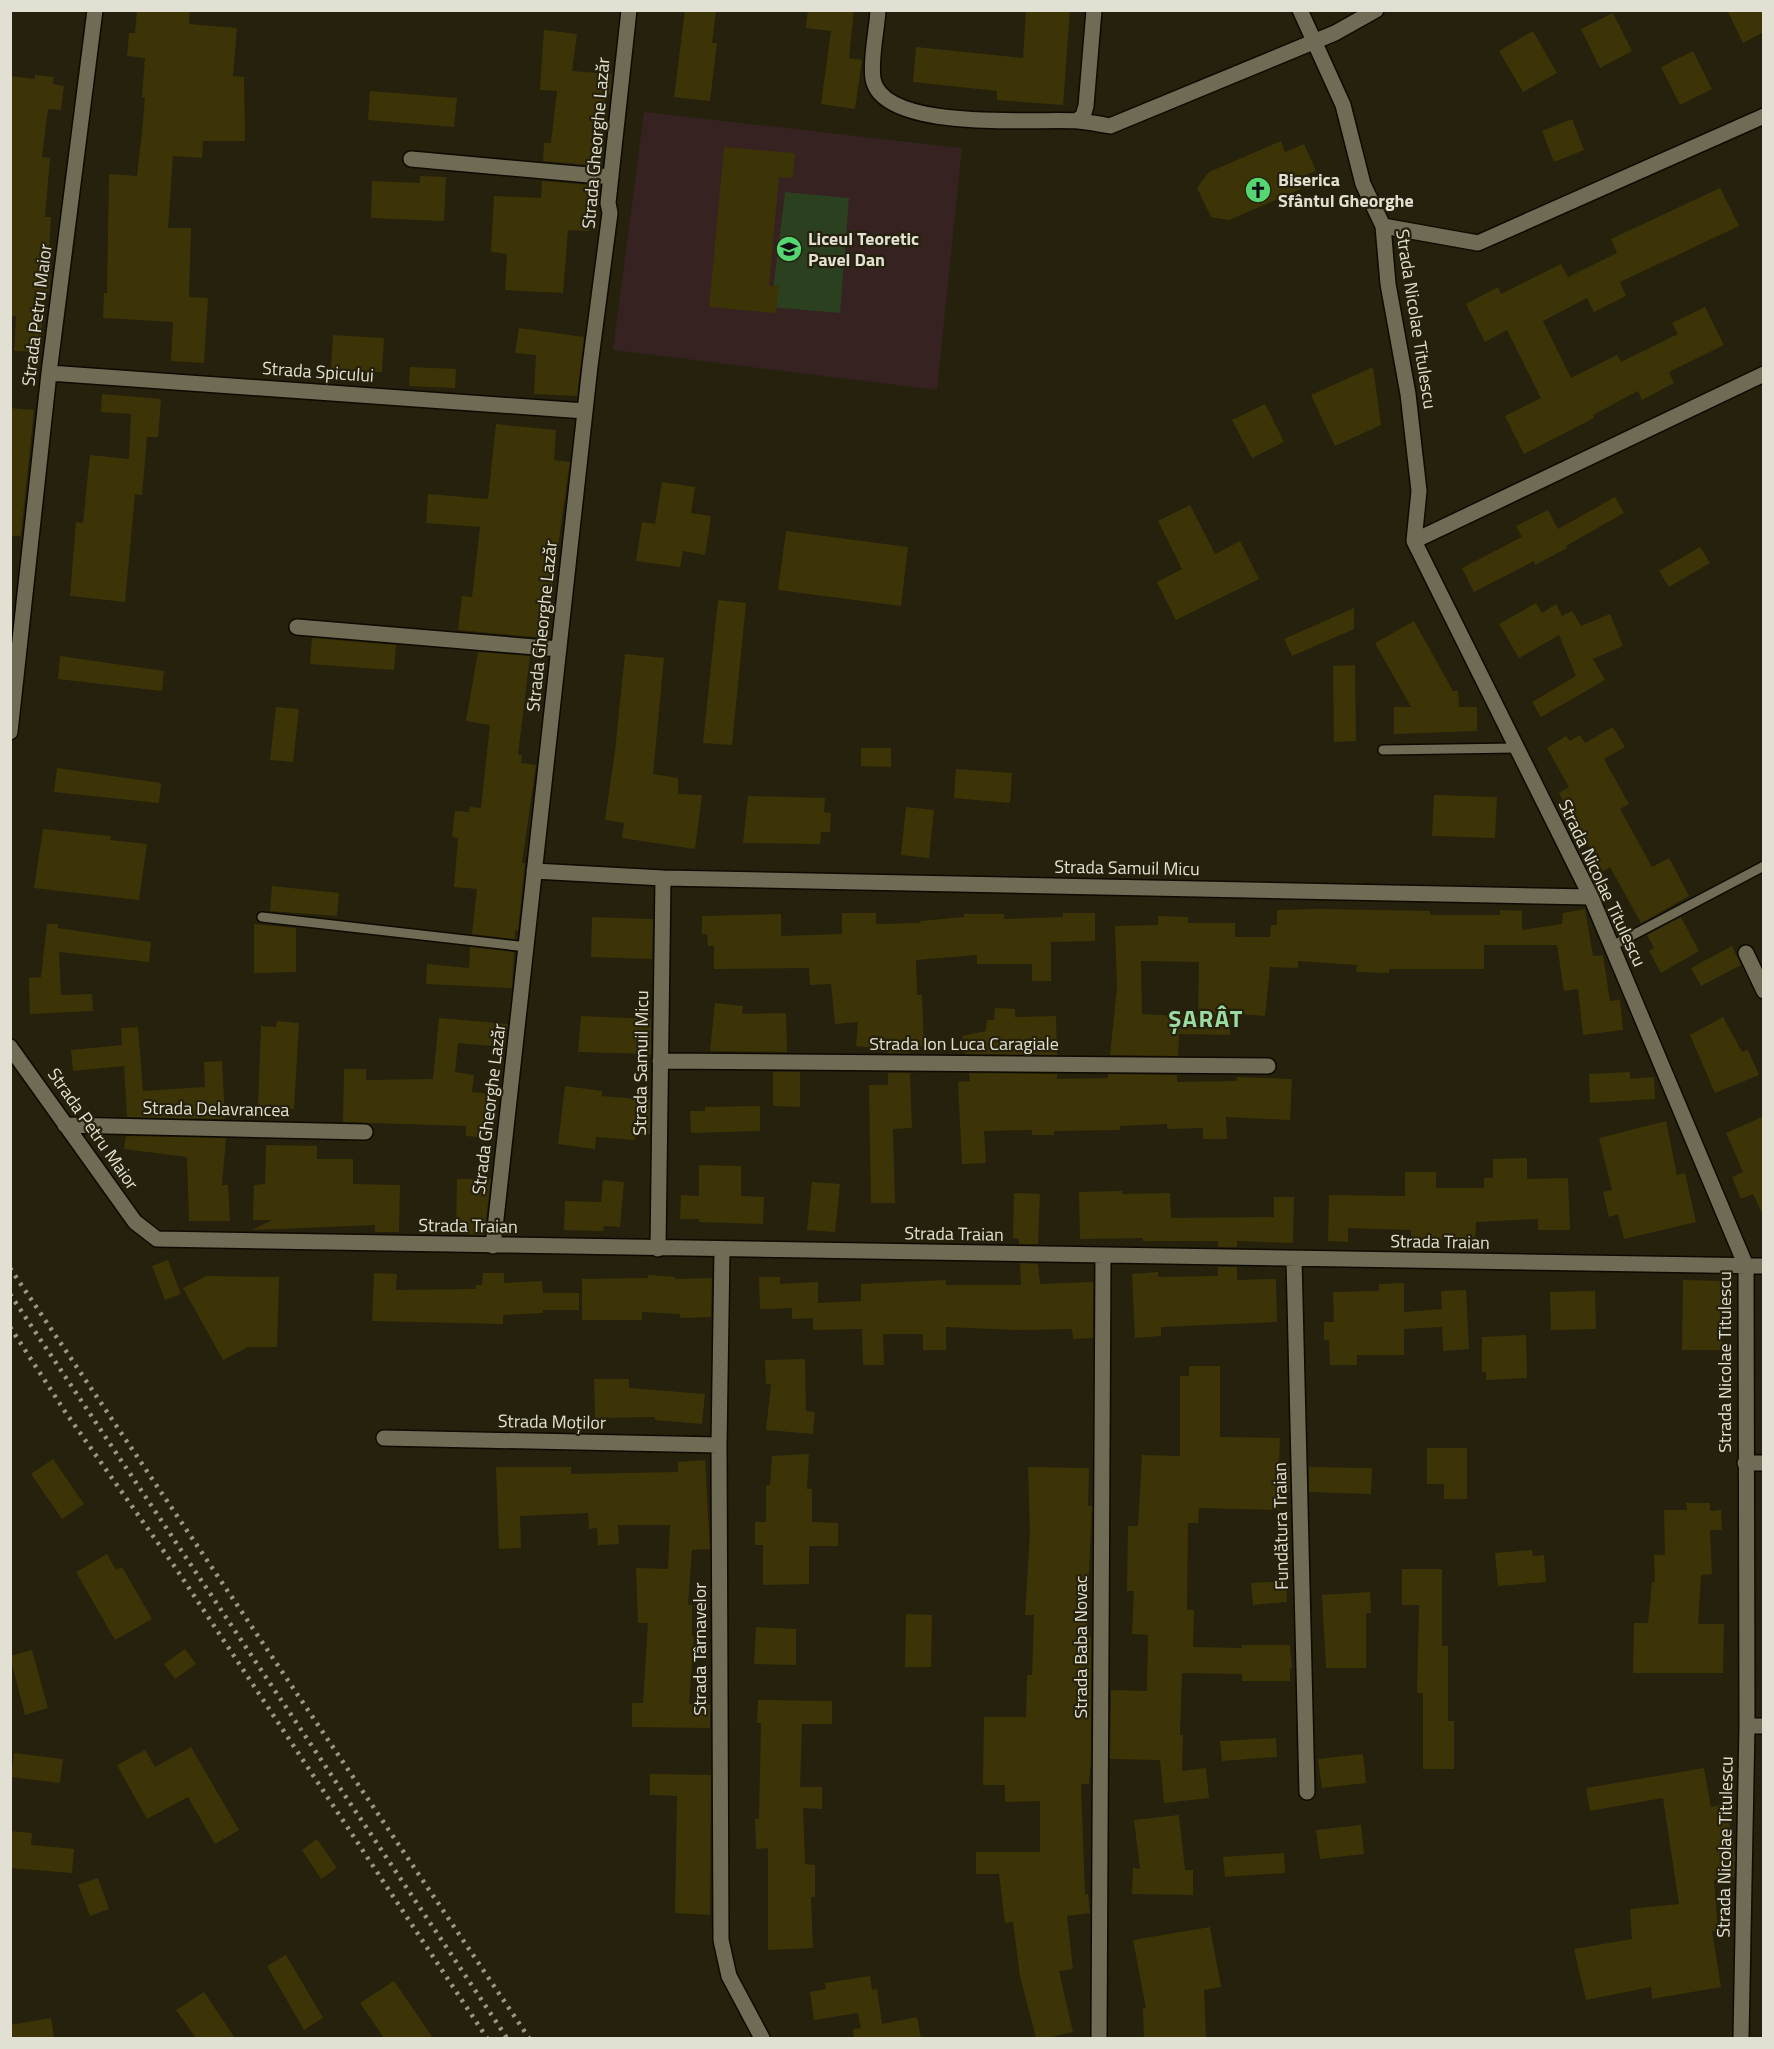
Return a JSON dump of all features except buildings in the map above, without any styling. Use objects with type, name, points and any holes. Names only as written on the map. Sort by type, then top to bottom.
[{"type":"street","name":"Strada Petru Maior","points":[[10,732],[17,598],[49,373],[95,10]]},
{"type":"street","name":"Strada Gheorghe Lazăr","points":[[493,1246],[585,411],[610,213],[608,203],[629,10]]},
{"type":"street","points":[[878,10],[873,80],[882,96],[893,104],[933,115],[979,120],[1076,121],[1110,126],[1335,33],[1376,10]]},
{"type":"street","points":[[1076,121],[1083,116],[1086,106],[1094,10]]},
{"type":"street","name":"Strada Nicolae Titulescu","points":[[1300,10],[1343,105],[1363,184],[1383,226],[1388,284],[1408,394],[1419,491],[1414,541],[1591,897],[1746,1266],[1747,1726],[1741,2038]]},
{"type":"street","points":[[1383,226],[1478,243],[1764,116]]},
{"type":"street","points":[[411,159],[611,177]]},
{"type":"street","name":"Strada Spicului","points":[[49,373],[585,411]]},
{"type":"street","points":[[1414,541],[1764,374]]},
{"type":"street","points":[[297,627],[559,649]]},
{"type":"street","name":"Strada Samuil Micu","points":[[534,871],[663,878],[1591,897]]},
{"type":"street","name":"Strada Samuil Micu","points":[[658,1249],[663,878]]},
{"type":"street","points":[[1746,953],[1764,991]]},
{"type":"street","name":"Strada Petru Maior","points":[[10,1047],[135,1222],[146,1232]]},
{"type":"street","name":"Strada Ion Luca Caragiale","points":[[660,1061],[1268,1066]]},
{"type":"street","name":"Strada Delavrancea","points":[[65,1125],[365,1132]]},
{"type":"street","name":"Strada Traian","points":[[146,1232],[157,1239],[184,1241],[1764,1266]]},
{"type":"street","name":"Strada Târnavelor","points":[[722,1250],[719,1444],[721,1940],[729,1976],[762,2038]]},
{"type":"street","name":"Strada Baba Novac","points":[[1099,2038],[1103,1256]]},
{"type":"street","name":"Fundătura Traian","points":[[1294,1259],[1307,1792]]},
{"type":"street","name":"Strada Moților","points":[[384,1438],[719,1444]]},
{"type":"street","points":[[1745,1463],[1764,1463]]},
{"type":"street","points":[[1747,1726],[1764,1726]]},
{"type":"lane","points":[[1383,750],[1515,748]]},
{"type":"lane","points":[[1612,946],[1764,866]]},
{"type":"lane","points":[[262,916],[527,947]]},
{"type":"shaded area","name":"Liceul Teoretic Pavel Dan","points":[[644,112],[962,148],[937,390],[613,350]]},
{"type":"green space","points":[[785,192],[849,198],[840,313],[771,307]]},
{"type":"railway","points":[[10,1268],[529,2038]]},
{"type":"railway","points":[[10,1294],[507,2038]]},
{"type":"railway","points":[[10,1327],[66,1413],[177,1570],[487,2038]]},
{"type":"place","name":"Biserica Sfântul Gheorghe","points":[[1258,190]]},
{"type":"place","name":"Liceul Teoretic Pavel Dan","points":[[789,249]]},
{"type":"district","name":"ȘARÂT","points":[[1206,1019]]}]
